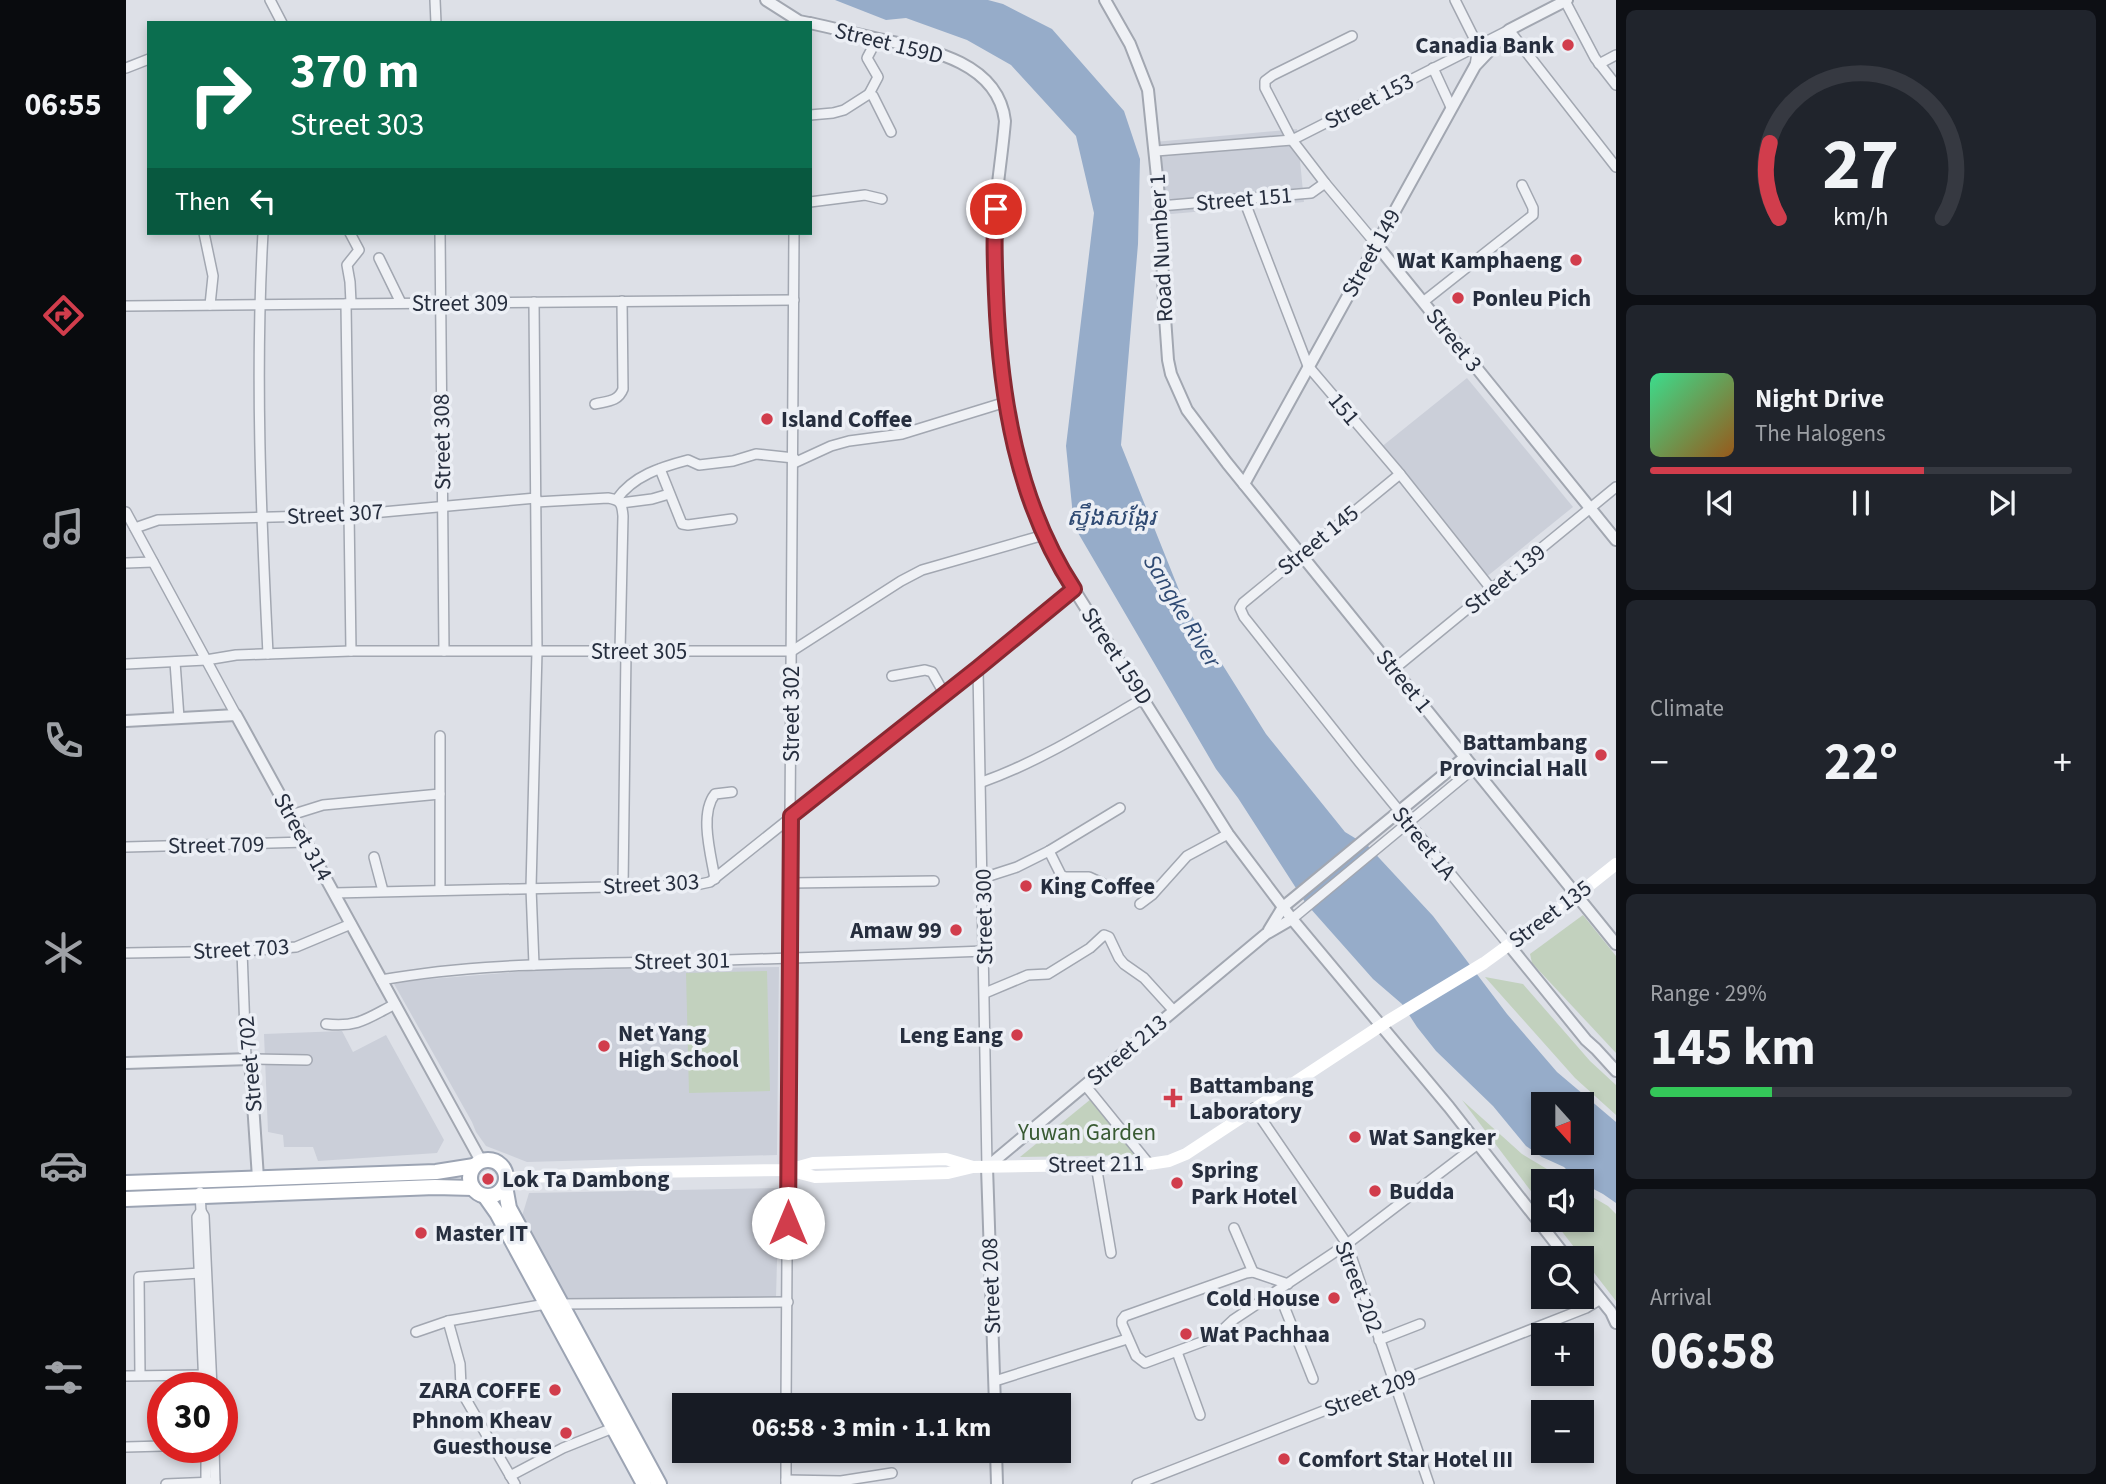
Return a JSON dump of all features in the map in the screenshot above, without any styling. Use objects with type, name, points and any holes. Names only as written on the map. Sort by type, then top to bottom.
[{"type":"main road","name":"Street 135","points":[[1384,1023],[1484,963],[1616,864]]},
{"type":"main road","name":"Street 211","points":[[506,1182],[640,1172],[789,1170],[814,1177],[948,1173],[973,1167],[1149,1164],[1169,1161],[1186,1154],[1384,1023]]},
{"type":"main road","points":[[126,1183],[436,1172],[491,1160],[501,1164],[509,1208],[613,1428],[643,1484]]},
{"type":"main road","points":[[478,1164],[470,1179],[497,1213],[554,1304],[659,1484]]},
{"type":"main road","points":[[126,1199],[200,1203],[423,1188],[499,1193],[506,1182]]},
{"type":"street","points":[[270,0],[281,21]]},
{"type":"street","points":[[435,0],[436,21]]},
{"type":"street","name":"Street 159D","points":[[766,0],[802,21]]},
{"type":"street","name":"Road Number 1","points":[[1105,0],[1141,68],[1148,90],[1156,151],[1162,279],[1171,374],[1180,398],[1195,422],[1244,484]]},
{"type":"street","points":[[1455,0],[1478,46],[1475,66]]},
{"type":"street","points":[[1566,1],[1599,64],[1616,85]]},
{"type":"street","name":"Street 153","points":[[1156,151],[1292,140],[1566,1]]},
{"type":"street","name":"Street 159D","points":[[812,24],[939,53],[974,71],[999,98],[1005,121],[994,230],[998,329],[1006,401],[1017,457],[1044,535],[1058,564],[1228,835],[1292,919],[1384,1023],[1558,1246]]},
{"type":"street","points":[[1509,30],[1616,167]]},
{"type":"street","name":"Street 149","points":[[1244,484],[1451,107],[1475,66],[1509,30]]},
{"type":"street","name":"Street 3","points":[[1352,36],[1265,81],[1265,88],[1292,140],[1616,540]]},
{"type":"street","points":[[812,115],[844,110],[869,94],[878,77],[867,58],[877,38]]},
{"type":"street","points":[[1599,64],[1616,55]]},
{"type":"street","points":[[126,68],[147,60]]},
{"type":"street","points":[[1433,68],[1451,107]]},
{"type":"street","points":[[869,94],[873,96],[891,132]]},
{"type":"street","name":"Street 151","points":[[1160,206],[1311,193],[1325,183]]},
{"type":"street","points":[[1423,302],[1533,215],[1533,208],[1522,185]]},
{"type":"street","points":[[812,202],[856,195],[882,199]]},
{"type":"street","name":"151","points":[[1244,200],[1308,366],[1400,474],[1492,590]]},
{"type":"street","points":[[204,235],[212,276],[210,305]]},
{"type":"street","points":[[263,235],[259,305],[261,517],[268,653]]},
{"type":"street","points":[[351,235],[359,250],[347,265],[350,282],[351,651]]},
{"type":"street","name":"Street 308","points":[[440,235],[444,651]]},
{"type":"street","name":"Street 302","points":[[786,1393],[794,235]]},
{"type":"street","points":[[379,258],[401,303]]},
{"type":"street","name":"Street 309","points":[[126,306],[794,300]]},
{"type":"street","points":[[595,404],[616,399],[621,396],[623,389],[622,301]]},
{"type":"street","points":[[534,302],[537,651],[531,887],[534,965]]},
{"type":"street","points":[[623,887],[623,516],[619,501],[625,488],[634,480],[688,460],[704,465],[756,454],[794,460],[831,446],[902,433],[1006,401]]},
{"type":"street","points":[[660,469],[682,524],[732,520]]},
{"type":"street","name":"Street 145","points":[[1240,608],[1242,603],[1300,554],[1400,474]]},
{"type":"street","name":"Street 1","points":[[1244,484],[1616,944]]},
{"type":"street","name":"Street 139","points":[[1394,669],[1616,487]]},
{"type":"street","name":"Street 307","points":[[135,528],[159,520],[350,515],[536,500],[652,499],[669,494]]},
{"type":"street","name":"Street 314","points":[[126,512],[395,1004],[478,1164]]},
{"type":"street","points":[[792,651],[922,570],[1044,535]]},
{"type":"street","points":[[126,563],[153,562]]},
{"type":"street","name":"Street 303","points":[[334,893],[696,885],[715,879],[1074,589]]},
{"type":"street","name":"Street 1A","points":[[1240,608],[1244,617],[1399,812],[1586,1040],[1616,1071]]},
{"type":"street","name":"Street 305","points":[[126,664],[206,660],[268,653],[351,651],[792,651]]},
{"type":"street","points":[[174,662],[179,718]]},
{"type":"street","name":"Street 300","points":[[978,668],[987,1167]]},
{"type":"street","points":[[892,676],[925,670],[932,672],[945,695]]},
{"type":"street","points":[[982,782],[1055,749],[1144,698]]},
{"type":"street","points":[[126,721],[236,715]]},
{"type":"street","points":[[440,736],[440,889]]},
{"type":"street","name":"Street 213","points":[[1266,934],[1283,908],[1294,898],[1465,757]]},
{"type":"street","points":[[1408,823],[1474,768]]},
{"type":"street","points":[[715,879],[707,837],[709,801],[715,793],[732,792]]},
{"type":"street","points":[[291,815],[338,803],[440,794]]},
{"type":"street","points":[[983,878],[1017,867],[1049,851],[1120,808]]},
{"type":"street","name":"Street 213","points":[[987,1167],[1266,934],[1292,919],[1408,823]]},
{"type":"street","points":[[1140,904],[1152,895],[1188,856],[1228,835]]},
{"type":"street","name":"Street 709","points":[[126,847],[306,842]]},
{"type":"street","points":[[1049,851],[1061,875],[1092,877],[1102,883]]},
{"type":"street","points":[[374,857],[383,891]]},
{"type":"street","points":[[790,883],[934,881]]},
{"type":"street","name":"Street 703","points":[[126,953],[296,947],[351,924]]},
{"type":"street","points":[[985,993],[1028,975],[1048,974],[1090,948],[1104,935],[1109,937],[1124,964],[1144,978],[1174,1011]]},
{"type":"street","name":"Street 702","points":[[242,951],[258,1178]]},
{"type":"street","name":"Street 301","points":[[381,980],[426,972],[534,965],[985,951]]},
{"type":"street","points":[[326,1024],[345,1026],[361,1022],[395,1004]]},
{"type":"street","points":[[126,1063],[307,1060]]},
{"type":"street","points":[[1085,1085],[1149,1164]]},
{"type":"street","name":"Street 202","points":[[1254,1108],[1347,1244],[1429,1484]]},
{"type":"street","points":[[1287,1284],[1253,1272],[1246,1273],[1125,1316],[1122,1324],[1136,1356],[1145,1363],[1214,1337],[1233,1320],[1278,1291],[1347,1244],[1478,1144]]},
{"type":"street","points":[[1096,1165],[1111,1253]]},
{"type":"street","name":"Street 208","points":[[987,1167],[995,1393]]},
{"type":"street","points":[[199,1180],[200,1203],[197,1217],[204,1372]]},
{"type":"street","points":[[200,1203],[204,1216],[208,1262],[211,1372]]},
{"type":"street","points":[[1234,1228],[1253,1272]]},
{"type":"street","points":[[140,1375],[139,1277],[200,1273]]},
{"type":"street","points":[[1278,1291],[1313,1379]]},
{"type":"street","points":[[1594,1291],[1611,1312],[1616,1323]]},
{"type":"street","name":"Street 209","points":[[1137,1484],[1550,1323],[1601,1300]]},
{"type":"street","points":[[416,1332],[448,1321],[554,1304],[788,1302]]},
{"type":"street","points":[[448,1321],[460,1364],[464,1396],[512,1480],[563,1448],[613,1428]]},
{"type":"street","points":[[1379,1340],[1420,1324]]},
{"type":"street","points":[[995,1381],[1127,1339]]},
{"type":"street","points":[[1177,1352],[1200,1415]]},
{"type":"street","points":[[126,1376],[147,1375]]},
{"type":"street","points":[[126,1447],[147,1446]]},
{"type":"street","points":[[208,1463],[210,1483]]},
{"type":"street","points":[[210,1483],[212,1463]]},
{"type":"street","points":[[786,1463],[786,1482],[841,1481],[892,1473]]},
{"type":"street","points":[[996,1463],[997,1484]]},
{"type":"street","points":[[166,1484],[210,1483]]},
{"type":"shaded area","points":[[1297,129],[1304,202],[1160,215],[1154,142]]},
{"type":"shaded area","points":[[1467,378],[1573,507],[1485,578],[1380,448]]},
{"type":"shaded area","name":"Net Yang High School","points":[[779,967],[777,1155],[527,1162],[486,1146],[393,982],[540,970]]},
{"type":"shaded area","points":[[342,1031],[353,1052],[386,1035],[444,1140],[437,1153],[318,1161],[313,1147],[284,1147],[283,1135],[268,1132],[264,1034]]},
{"type":"shaded area","points":[[779,1188],[776,1298],[568,1299],[522,1216],[529,1193]]},
{"type":"green space","points":[[1583,915],[1616,956],[1616,1053],[1532,963],[1530,954]]},
{"type":"green space","points":[[767,971],[770,1091],[689,1093],[686,973]]},
{"type":"green space","points":[[1485,977],[1523,984],[1590,1061],[1616,1085],[1616,1115],[1594,1095],[1594,1092],[1575,1078]]},
{"type":"green space","name":"Yuwan Garden","points":[[1091,1099],[1135,1155],[1020,1157]]},
{"type":"green space","points":[[1462,1100],[1522,1154],[1547,1169],[1531,1169],[1531,1191]]},
{"type":"green space","points":[[1594,1198],[1616,1214],[1616,1301],[1594,1273],[1594,1246],[1573,1246],[1562,1232],[1594,1232]]},
{"type":"water","points":[[835,0],[988,0],[1003,4],[1052,29],[1124,111],[1140,159],[1138,244],[1121,445],[1185,605],[1266,734],[1345,832],[1368,846],[1433,916],[1507,1014],[1557,1072],[1581,1092],[1531,1092],[1531,1149],[1493,1106],[1436,1051],[1402,1004],[1373,979],[1310,908],[1302,909],[1305,902],[1238,798],[1216,769],[1074,526],[1066,446],[1094,213],[1076,136],[1011,65],[967,40],[906,18],[886,20]]},
{"type":"water","points":[[1594,1103],[1616,1122],[1616,1203],[1594,1189],[1594,1169],[1566,1169],[1539,1155],[1594,1155]]},
{"type":"place","name":"Canadia Bank","points":[[1568,45]]},
{"type":"place","name":"Wat Kamphaeng","points":[[1576,260]]},
{"type":"place","name":"Ponleu Pich","points":[[1458,298]]},
{"type":"place","name":"Island Coffee","points":[[767,419]]},
{"type":"place","name":"Battambang Provincial Hall","points":[[1601,755]]},
{"type":"place","name":"King Coffee","points":[[1026,886]]},
{"type":"place","name":"Amaw 99","points":[[956,930]]},
{"type":"place","name":"Leng Eang","points":[[1017,1035]]},
{"type":"place","name":"Net Yang High School","points":[[604,1046]]},
{"type":"place","name":"Battambang Laboratory","points":[[1173,1098]]},
{"type":"place","name":"Wat Sangker","points":[[1355,1137]]},
{"type":"place","name":"Lok Ta Dambong","points":[[488,1179]]},
{"type":"place","name":"Spring Park Hotel","points":[[1177,1183]]},
{"type":"place","name":"Budda","points":[[1375,1191]]},
{"type":"place","name":"Master IT","points":[[421,1233]]},
{"type":"place","name":"Cold House","points":[[1334,1298]]},
{"type":"place","name":"Wat Pachhaa","points":[[1186,1334]]},
{"type":"place","name":"ZARA COFFE","points":[[555,1390]]},
{"type":"place","name":"Phnom Kheav Guesthouse","points":[[566,1433]]},
{"type":"place","name":"Comfort Star Hotel III","points":[[1284,1459]]},
{"type":"route","points":[[788,1223],[791,816],[1074,589],[1044,535],[1017,457],[1009,424],[998,329],[994,230],[996,209]]},
{"type":"water label","name":"ស្ទឹងសង្កែរ","points":[[1111,517]]},
{"type":"water label","name":"Sangke River","points":[[1182,611]]}]
